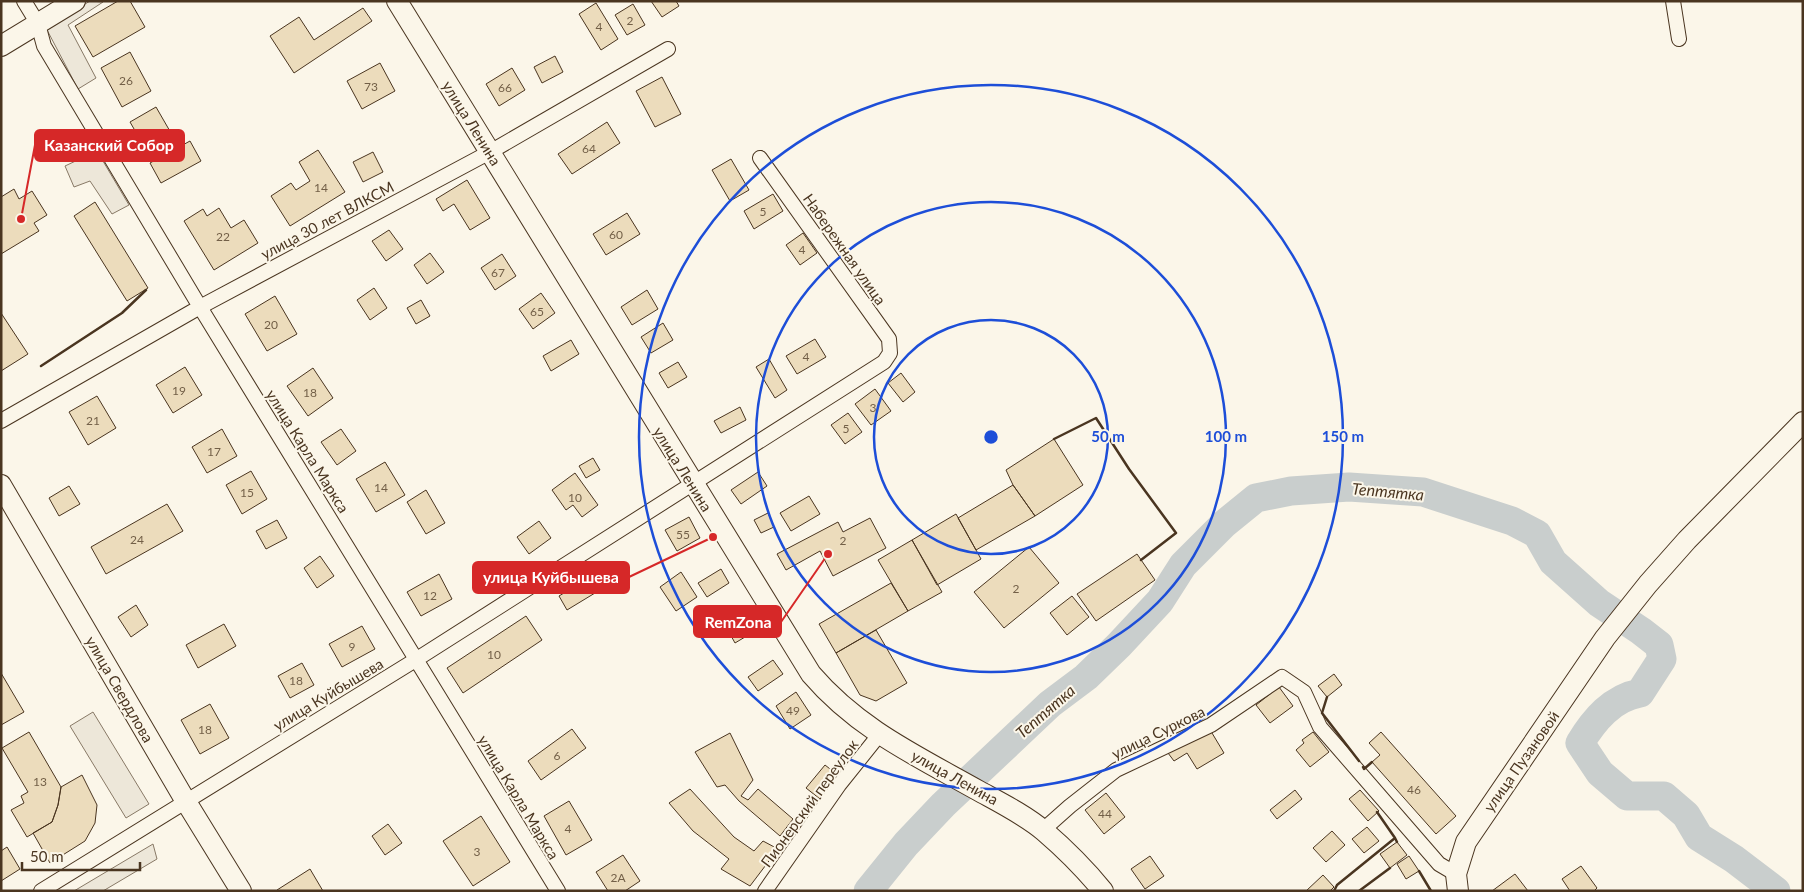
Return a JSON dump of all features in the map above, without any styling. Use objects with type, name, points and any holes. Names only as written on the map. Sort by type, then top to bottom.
[{"type":"main road","points":[[1,46],[76,1]]},
{"type":"main road","name":"улица Ленина","points":[[397,1],[811,674],[840,706],[879,735],[994,799],[1043,830],[1087,871],[1103,891]]},
{"type":"main road","name":"улица Пузановой","points":[[1457,882],[1460,856],[1478,824],[1605,638],[1648,584],[1687,540],[1803,422]]},
{"type":"main road","name":"улица Свердлова","points":[[1,485],[185,800],[241,891]]},
{"type":"street","name":"улица Карла Маркса","points":[[24,1],[38,24],[44,46],[200,307],[558,891]]},
{"type":"street","points":[[1673,1],[1679,38]]},
{"type":"street","name":"улица 30 лет ВЛКСМ","points":[[1,421],[200,307],[490,152],[668,48]]},
{"type":"street","name":"Набережная улица","points":[[760,158],[889,340],[890,353],[884,362]]},
{"type":"street","name":"улица Куйбышева","points":[[41,891],[185,800],[417,659],[884,362]]},
{"type":"street","name":"улица Суркова","points":[[1043,830],[1116,770],[1211,724],[1282,677],[1294,683],[1304,692],[1320,727],[1439,864],[1457,882]]},
{"type":"street","name":"Пионерский переулок","points":[[765,891],[839,785],[879,735]]},
{"type":"shaded area","points":[[90,1],[103,2],[68,25],[96,78],[78,89],[46,28]]},
{"type":"shaded area","points":[[97,151],[129,205],[112,214],[90,181],[74,187],[65,166]]},
{"type":"shaded area","points":[[93,712],[149,804],[126,818],[70,726]]},
{"type":"shaded area","points":[[153,844],[157,859],[103,891],[74,891]]},
{"type":"building","points":[[118,1],[130,1],[145,27],[93,57],[75,26]]},
{"type":"building","points":[[651,1],[676,1],[679,6],[662,17]]},
{"type":"building","points":[[596,3],[618,39],[601,50],[579,14]]},
{"type":"building","points":[[633,4],[645,25],[627,35],[615,15]]},
{"type":"building","points":[[363,8],[372,21],[294,73],[270,36],[299,17],[314,40]]},
{"type":"building","points":[[130,52],[151,91],[122,107],[101,68]]},
{"type":"building","points":[[555,56],[563,72],[542,83],[534,67]]},
{"type":"building","points":[[380,63],[395,91],[362,109],[347,81]]},
{"type":"building","points":[[512,68],[525,90],[499,106],[486,84]]},
{"type":"building","points":[[662,77],[681,114],[655,127],[636,91]]},
{"type":"building","points":[[156,107],[171,133],[145,148],[130,122]]},
{"type":"building","points":[[607,122],[620,143],[572,174],[558,154]]},
{"type":"building","points":[[190,141],[201,161],[161,183],[150,163]]},
{"type":"building","points":[[318,150],[345,192],[290,226],[271,196],[291,183],[296,190],[310,181],[299,162]]},
{"type":"building","points":[[373,152],[383,172],[363,182],[353,162]]},
{"type":"building","points":[[731,159],[749,190],[730,201],[712,170]]},
{"type":"building","points":[[467,180],[490,218],[470,230],[454,204],[443,211],[436,199]]},
{"type":"building","points":[[14,189],[19,199],[32,191],[47,215],[34,223],[39,231],[1,254],[1,197]]},
{"type":"building","points":[[773,194],[783,211],[754,229],[744,211]]},
{"type":"building","points":[[95,202],[148,288],[127,301],[74,216]]},
{"type":"building","points":[[219,208],[231,228],[244,220],[258,243],[214,270],[184,221],[203,209],[207,216]]},
{"type":"building","points":[[627,213],[640,234],[606,255],[593,234]]},
{"type":"building","points":[[389,230],[403,249],[386,261],[372,241]]},
{"type":"building","points":[[803,233],[817,253],[800,265],[786,245]]},
{"type":"building","points":[[430,253],[444,272],[427,284],[414,265]]},
{"type":"building","points":[[502,254],[516,276],[495,290],[481,268]]},
{"type":"building","points":[[374,288],[387,308],[370,320],[357,300]]},
{"type":"building","points":[[647,290],[658,309],[632,325],[621,307]]},
{"type":"building","points":[[541,293],[555,313],[533,329],[519,309]]},
{"type":"building","points":[[275,296],[297,334],[267,351],[245,314]]},
{"type":"building","points":[[421,300],[430,316],[416,324],[407,308]]},
{"type":"building","points":[[1,313],[28,354],[1,371]]},
{"type":"building","points":[[663,323],[673,340],[651,353],[641,337]]},
{"type":"building","points":[[815,339],[826,357],[797,374],[786,356]]},
{"type":"building","points":[[571,340],[579,354],[551,371],[543,356]]},
{"type":"building","points":[[769,359],[787,390],[775,398],[756,367]]},
{"type":"building","points":[[678,362],[687,377],[668,388],[659,373]]},
{"type":"building","points":[[185,367],[202,395],[173,413],[156,385]]},
{"type":"building","points":[[313,368],[333,398],[308,416],[287,386]]},
{"type":"building","points":[[901,373],[915,392],[903,402],[888,383]]},
{"type":"building","points":[[875,389],[891,411],[871,425],[855,404]]},
{"type":"building","points":[[97,396],[116,428],[88,445],[69,412]]},
{"type":"building","points":[[740,407],[746,420],[721,433],[714,421]]},
{"type":"building","points":[[848,413],[862,432],[845,444],[831,425]]},
{"type":"building","points":[[222,429],[237,456],[207,473],[192,447]]},
{"type":"building","points":[[341,429],[356,451],[337,465],[321,442]]},
{"type":"building","points":[[1054,439],[1083,485],[1035,516],[1013,485],[1006,470]]},
{"type":"building","points":[[593,458],[600,470],[586,478],[579,466]]},
{"type":"building","points":[[385,462],[405,495],[376,512],[356,479]]},
{"type":"building","points":[[251,471],[267,499],[242,514],[226,485]]},
{"type":"building","points":[[758,472],[767,486],[741,504],[731,490]]},
{"type":"building","points":[[575,473],[598,505],[582,517],[573,505],[566,510],[552,490]]},
{"type":"building","points":[[1013,485],[1035,516],[976,550],[958,518]]},
{"type":"building","points":[[69,486],[80,504],[59,516],[49,498]]},
{"type":"building","points":[[426,490],[445,523],[426,534],[407,502]]},
{"type":"building","points":[[809,496],[820,514],[791,531],[780,513]]},
{"type":"building","points":[[167,504],[183,531],[106,574],[91,547]]},
{"type":"building","points":[[768,513],[774,527],[761,533],[754,520]]},
{"type":"building","points":[[956,514],[981,559],[937,585],[912,540]]},
{"type":"building","points":[[689,517],[700,538],[677,551],[665,530]]},
{"type":"building","points":[[870,518],[886,548],[833,576],[820,551],[786,570],[777,554],[838,522],[843,532]]},
{"type":"building","points":[[277,520],[287,538],[266,549],[256,531]]},
{"type":"building","points":[[539,521],[551,538],[529,554],[517,537]]},
{"type":"building","points":[[912,540],[942,592],[908,611],[878,560]]},
{"type":"building","points":[[1029,547],[1059,583],[1004,628],[974,592]]},
{"type":"building","points":[[1137,554],[1155,580],[1096,621],[1077,594]]},
{"type":"building","points":[[320,556],[334,576],[317,588],[304,568]]},
{"type":"building","points":[[721,569],[729,583],[707,597],[698,583]]},
{"type":"building","points":[[681,572],[697,597],[676,611],[660,587]]},
{"type":"building","points":[[439,574],[452,599],[421,616],[407,592]]},
{"type":"building","points":[[587,579],[595,593],[567,610],[559,596]]},
{"type":"building","points":[[891,583],[908,611],[836,653],[819,624]]},
{"type":"building","points":[[1072,596],[1089,617],[1067,635],[1050,613]]},
{"type":"building","points":[[136,605],[148,625],[131,637],[118,617]]},
{"type":"building","points":[[743,611],[755,631],[735,643],[724,623]]},
{"type":"building","points":[[526,616],[542,640],[463,693],[447,668]]},
{"type":"building","points":[[224,624],[236,646],[198,668],[186,645]]},
{"type":"building","points":[[362,626],[375,649],[342,667],[329,644]]},
{"type":"building","points":[[876,630],[907,683],[876,701],[860,695],[836,653]]},
{"type":"building","points":[[773,660],[783,674],[758,691],[748,677]]},
{"type":"building","points":[[302,663],[314,685],[290,698],[278,676]]},
{"type":"building","points":[[1,673],[24,712],[1,725]]},
{"type":"building","points":[[1334,674],[1342,685],[1327,697],[1318,686]]},
{"type":"building","points":[[1279,687],[1293,706],[1270,723],[1256,705]]},
{"type":"building","points":[[796,692],[811,715],[790,729],[776,706]]},
{"type":"building","points":[[210,704],[229,738],[200,754],[181,720]]},
{"type":"building","points":[[1209,728],[1224,753],[1197,769],[1187,753],[1174,761],[1168,753]]},
{"type":"building","points":[[572,729],[586,748],[541,780],[528,761]]},
{"type":"building","points":[[29,732],[61,787],[58,805],[52,822],[27,837],[11,810],[24,803],[21,796],[28,792],[2,748]]},
{"type":"building","points":[[1313,732],[1329,752],[1310,767],[1296,750],[1304,743],[1302,740]]},
{"type":"building","points":[[1381,732],[1456,816],[1436,834],[1372,762],[1380,755],[1369,743]]},
{"type":"building","points":[[730,733],[753,780],[741,796],[748,800],[758,789],[793,819],[780,836],[739,801],[725,785],[717,787],[695,752]]},
{"type":"building","points":[[825,765],[839,776],[820,799],[806,788]]},
{"type":"building","points":[[82,775],[97,805],[95,823],[85,841],[50,863],[33,833],[52,822],[58,805],[61,787]]},
{"type":"building","points":[[690,789],[734,837],[754,851],[763,841],[778,849],[750,886],[721,869],[729,859],[693,831],[669,803]]},
{"type":"building","points":[[1295,790],[1302,799],[1277,819],[1270,810]]},
{"type":"building","points":[[1360,790],[1379,811],[1368,821],[1349,799]]},
{"type":"building","points":[[1106,793],[1125,817],[1104,834],[1085,810]]},
{"type":"building","points":[[569,801],[592,840],[566,855],[544,816]]},
{"type":"building","points":[[481,816],[510,862],[473,886],[443,841]]},
{"type":"building","points":[[388,824],[402,843],[385,855],[372,836]]},
{"type":"building","points":[[1367,827],[1379,841],[1364,853],[1352,839]]},
{"type":"building","points":[[1332,831],[1345,845],[1326,862],[1313,848]]},
{"type":"building","points":[[1397,842],[1407,855],[1390,868],[1380,854]]},
{"type":"building","points":[[7,847],[20,869],[1,881],[1,851]]},
{"type":"building","points":[[623,855],[640,881],[625,891],[608,891],[596,872]]},
{"type":"building","points":[[1150,856],[1164,876],[1145,889],[1131,869]]},
{"type":"building","points":[[1409,856],[1419,871],[1406,879],[1397,864]]},
{"type":"building","points":[[1581,866],[1597,888],[1594,891],[1570,891],[1562,879]]},
{"type":"building","points":[[310,869],[323,891],[277,891],[277,890]]},
{"type":"building","points":[[1515,874],[1528,891],[1492,891]]},
{"type":"building","points":[[1323,875],[1334,887],[1330,891],[1306,891]]},
{"type":"waterway","name":"Тептятка","points":[[868,891],[906,844],[943,805],[1050,704],[1086,677],[1119,645],[1160,601],[1183,565],[1224,524],[1256,498],[1291,491],[1349,487],[1423,492],[1512,521],[1537,534],[1553,562],[1599,603],[1659,645],[1662,659],[1640,693],[1612,705],[1591,726],[1580,743],[1600,773],[1627,796],[1664,796],[1686,815],[1699,837],[1734,859],[1776,891]]},
{"type":"wall","points":[[41,366],[122,313],[146,290]]},
{"type":"wall","points":[[1054,439],[1096,418],[1129,469],[1176,533],[1141,560]]},
{"type":"wall","points":[[1327,697],[1322,713],[1359,761]]},
{"type":"wall","points":[[1363,767],[1364,769],[1372,762]]},
{"type":"wall","points":[[1377,812],[1395,838]]},
{"type":"wall","points":[[1334,891],[1337,885],[1395,838],[1397,842]]},
{"type":"wall","points":[[1359,891],[1390,868]]},
{"type":"wall","points":[[1419,871],[1431,891]]},
{"type":"place","name":"Казанский Собор","points":[[21,219]]},
{"type":"place","name":"улица Куйбышева","points":[[713,537]]},
{"type":"place","name":"RemZona","points":[[828,554]]}]
